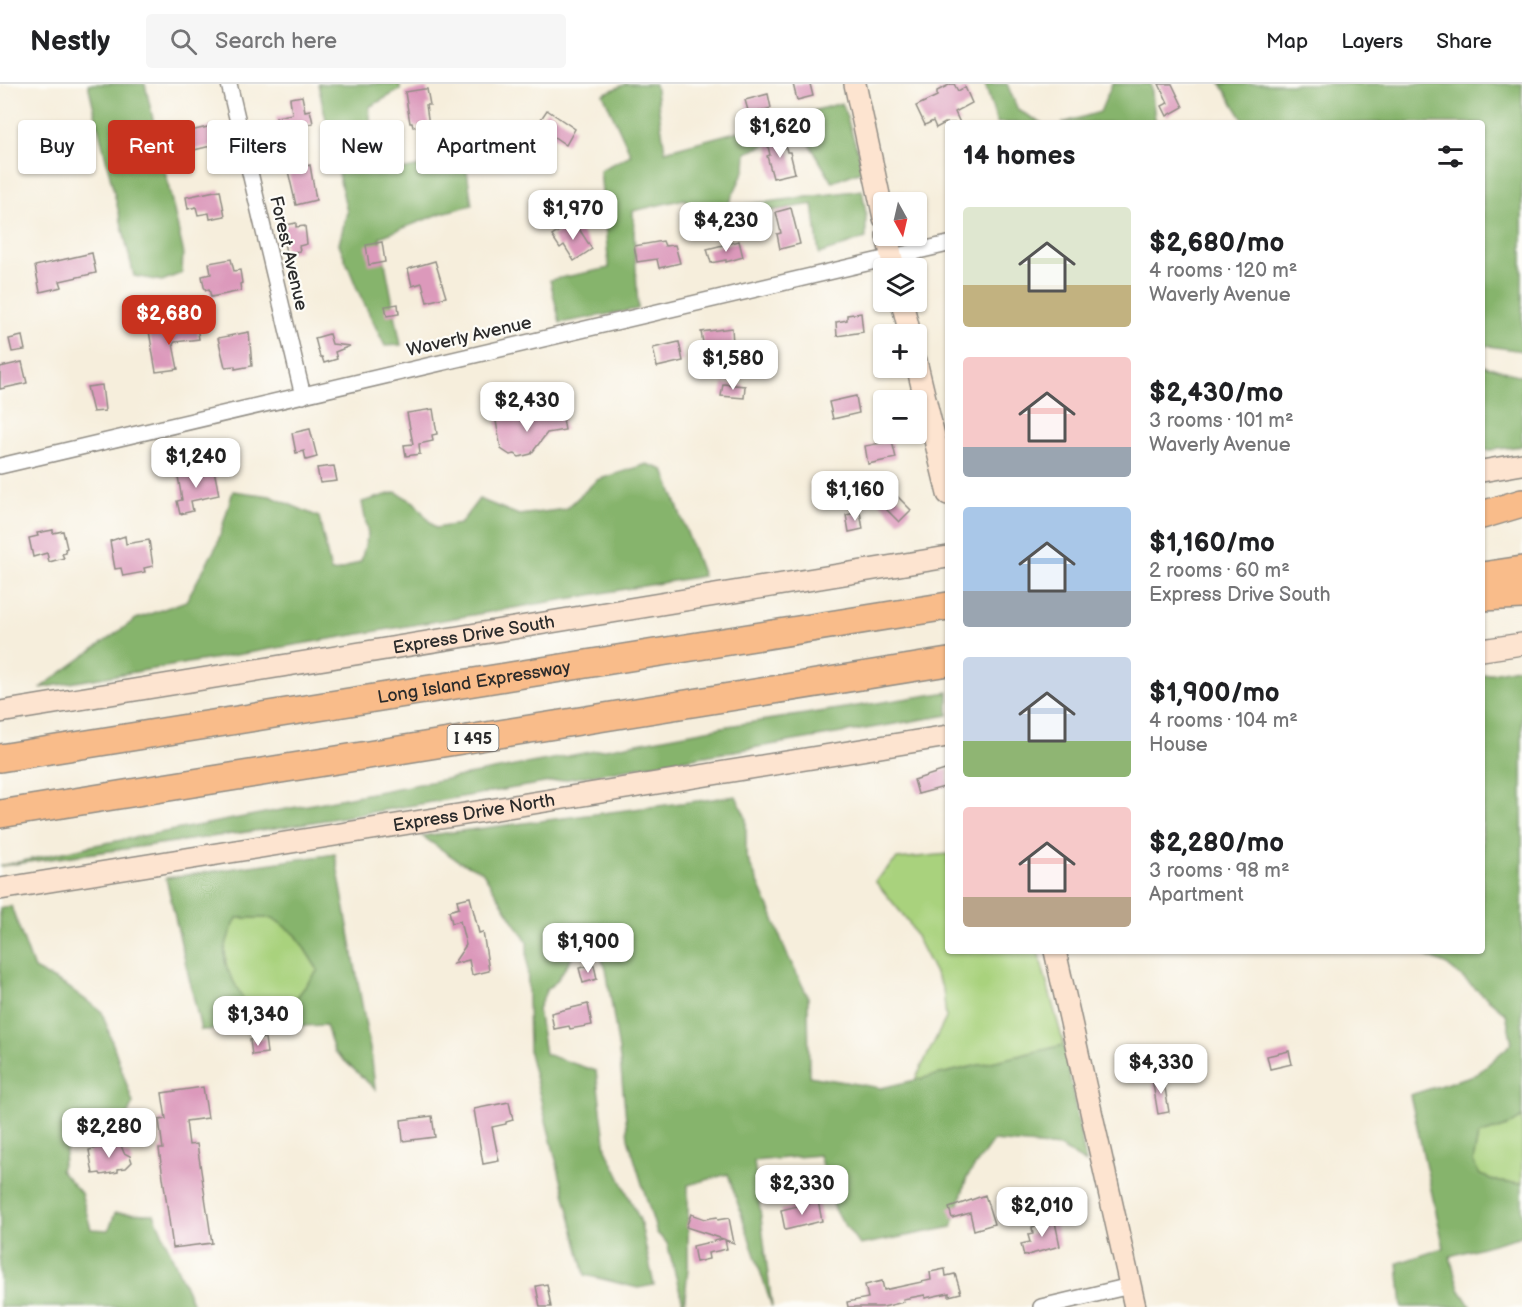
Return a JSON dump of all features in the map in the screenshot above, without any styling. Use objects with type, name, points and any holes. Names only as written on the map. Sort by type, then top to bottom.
[{"type":"highway","points":[[1485,516],[1522,503]]},
{"type":"highway","points":[[1485,517],[1522,513]]},
{"type":"highway","points":[[1485,576],[1522,570]]},
{"type":"highway","points":[[1485,597],[1522,595]]},
{"type":"highway","name":"Long Island Expressway","points":[[0,758],[941,607]]},
{"type":"highway","name":"I 495","points":[[0,814],[945,662]]},
{"type":"main road","points":[[855,84],[878,192]]},
{"type":"main road","points":[[920,378],[945,482]]},
{"type":"main road","points":[[1485,470],[1522,464]]},
{"type":"main road","name":"Express Drive South","points":[[0,712],[945,557]]},
{"type":"main road","points":[[1485,650],[1522,644]]},
{"type":"main road","name":"Express Drive North","points":[[0,888],[945,736]]},
{"type":"main road","points":[[1055,954],[1133,1297]]},
{"type":"street","name":"Forest Avenue","points":[[229,84],[303,396]]},
{"type":"street","name":"Waverly Avenue","points":[[907,258],[945,245]]},
{"type":"street","name":"Waverly Avenue","points":[[0,466],[873,268]]},
{"type":"street","points":[[1041,1307],[1133,1297]]},
{"type":"green space","points":[[88,84],[145,84],[153,120],[108,120],[108,167]]},
{"type":"green space","points":[[318,84],[400,84],[400,90],[369,107],[370,120],[326,120]]},
{"type":"green space","points":[[626,84],[655,84],[665,151],[842,103],[864,170],[832,182],[809,143],[792,133],[746,153],[745,169],[727,207],[862,190],[866,213],[866,238],[819,254],[813,204],[714,220],[684,199],[633,211],[638,309],[560,323],[550,280],[609,268],[600,170],[631,155],[603,94]]},
{"type":"green space","points":[[985,84],[1007,84],[1018,110],[1036,120],[996,120]]},
{"type":"green space","points":[[1112,84],[1151,84],[1156,120],[1072,120],[1100,112]]},
{"type":"green space","points":[[1221,84],[1522,84],[1522,351],[1485,345],[1485,120],[1243,120]]},
{"type":"green space","points":[[416,167],[416,174],[467,174],[472,205],[442,213],[380,237],[401,345],[385,346],[358,291],[339,244],[347,212],[338,174],[404,174],[404,169]]},
{"type":"green space","points":[[110,174],[166,174],[183,250],[182,273],[162,281],[134,276]]},
{"type":"green space","points":[[1485,366],[1522,376],[1522,446],[1485,451]]},
{"type":"green space","points":[[647,464],[664,470],[703,576],[40,688],[136,619],[186,601],[217,545],[233,491],[270,496],[319,517],[331,572],[339,571],[361,561],[368,534],[362,502],[396,492],[414,502],[435,528],[460,524],[479,499],[519,515],[566,509],[597,480]]},
{"type":"green space","points":[[1522,667],[1522,1117],[1510,1125],[1478,1135],[1473,1162],[1480,1175],[1499,1182],[1522,1184],[1522,1236],[1450,1256],[1459,1289],[1471,1307],[1402,1307],[1398,1263],[1444,1248],[1410,1095],[1477,1074],[1512,1043],[1506,1014],[1447,965],[1422,954],[1485,954],[1485,674]]},
{"type":"green space","points":[[945,692],[945,716],[283,827],[0,866],[95,845],[728,726]]},
{"type":"green space","points":[[736,796],[746,818],[746,855],[786,952],[808,997],[809,1076],[881,1088],[1064,1045],[1086,1163],[1060,1147],[993,1141],[967,1177],[952,1227],[860,1245],[836,1213],[819,1155],[754,1161],[772,1307],[728,1174],[688,1185],[688,1268],[684,1307],[667,1243],[657,1233],[628,1138],[619,1051],[606,968],[595,948],[576,951],[556,982],[547,989],[538,1009],[545,1054],[596,1071],[606,1149],[640,1220],[654,1285],[638,1288],[585,1275],[529,1053],[527,942],[482,871],[460,862],[422,836]]},
{"type":"green space","points":[[335,854],[372,1060],[375,1089],[334,1051],[326,1025],[201,1030],[166,878]],"holes":[[[237,918],[273,918],[296,935],[318,970],[294,1001],[244,1000],[227,968],[225,960],[227,942]]]},
{"type":"green space","points":[[945,854],[945,954],[1039,954],[1064,1045],[915,1080],[946,1018],[943,989],[908,921],[875,881],[897,859]]},
{"type":"green space","points":[[11,906],[34,969],[68,987],[102,1012],[133,1103],[122,1126],[69,1143],[60,1170],[81,1193],[91,1229],[109,1230],[115,1213],[154,1214],[194,1307],[0,1307],[0,908]]},
{"type":"green space","points":[[237,918],[273,918],[296,935],[318,970],[294,1001],[244,1001],[226,968],[225,943]]},
{"type":"green space","points":[[1522,1117],[1522,1184],[1499,1182],[1480,1175],[1473,1162],[1478,1135],[1510,1125]]},
{"type":"building","points":[[793,84],[810,84],[813,96],[797,100]]},
{"type":"building","points":[[951,84],[954,84],[958,91],[965,87],[972,103],[955,112],[959,120],[945,120],[945,123],[936,128],[933,121],[925,125],[916,106],[937,96],[937,91]]},
{"type":"building","points":[[1159,84],[1172,84],[1183,107],[1167,116],[1162,106],[1168,103]]},
{"type":"building","points":[[427,89],[430,105],[426,105],[428,120],[416,120],[416,127],[413,127],[410,123],[405,92]]},
{"type":"building","points":[[768,94],[771,108],[749,114],[745,100]]},
{"type":"building","points":[[302,96],[305,111],[310,110],[313,123],[308,124],[308,120],[276,120],[276,117],[292,114],[290,98]]},
{"type":"building","points":[[547,110],[575,129],[566,145],[557,139],[557,120],[540,120]]},
{"type":"building","points":[[207,127],[207,147],[195,150],[195,130]]},
{"type":"building","points":[[784,138],[795,173],[773,178],[767,156],[770,155],[767,142]]},
{"type":"building","points":[[310,165],[316,200],[296,205],[289,174],[308,174],[308,166]]},
{"type":"building","points":[[220,190],[225,216],[210,219],[209,213],[198,215],[196,207],[188,209],[186,197]]},
{"type":"building","points":[[791,208],[800,244],[780,249],[777,234],[781,233],[776,212]]},
{"type":"building","points":[[574,221],[592,249],[574,261],[564,245],[560,248],[552,236]]},
{"type":"building","points":[[296,223],[296,227],[305,226],[307,244],[299,246],[300,251],[286,253],[281,226]]},
{"type":"building","points":[[663,241],[665,246],[675,245],[680,263],[659,268],[657,259],[637,262],[634,246]]},
{"type":"building","points":[[739,241],[743,257],[711,263],[707,249]]},
{"type":"building","points":[[382,242],[385,262],[369,265],[366,245]]},
{"type":"building","points":[[92,253],[96,273],[60,281],[62,287],[40,292],[35,266]]},
{"type":"building","points":[[231,259],[234,271],[240,270],[241,291],[211,297],[209,289],[206,290],[204,287],[202,276],[211,274],[209,263]]},
{"type":"building","points":[[435,261],[446,297],[427,302],[422,283],[412,286],[408,269]]},
{"type":"building","points":[[398,304],[399,314],[387,316],[385,306]]},
{"type":"building","points":[[861,313],[863,332],[837,336],[836,322],[847,320],[847,315]]},
{"type":"building","points":[[175,326],[175,330],[197,327],[199,339],[175,342],[173,344],[178,369],[156,372],[149,331]]},
{"type":"building","points":[[732,328],[733,344],[704,348],[701,332]]},
{"type":"building","points":[[249,332],[252,366],[235,369],[235,366],[225,367],[218,338]]},
{"type":"building","points":[[329,334],[332,344],[350,346],[335,352],[337,359],[324,363],[315,338]]},
{"type":"building","points":[[22,336],[25,350],[12,352],[9,339]]},
{"type":"building","points":[[679,342],[683,361],[657,367],[653,348]]},
{"type":"building","points":[[22,362],[27,383],[0,389],[0,367]]},
{"type":"building","points":[[723,384],[745,386],[744,398],[721,396]]},
{"type":"building","points":[[102,385],[105,411],[93,412],[87,387]]},
{"type":"building","points":[[856,396],[859,413],[833,419],[829,402]]},
{"type":"building","points":[[433,409],[437,434],[432,435],[433,441],[419,444],[420,454],[406,456],[404,445],[413,444],[407,413]]},
{"type":"building","points":[[562,413],[565,430],[547,433],[531,454],[519,457],[515,454],[510,455],[501,449],[496,421],[522,416],[530,419]]},
{"type":"building","points":[[310,429],[317,457],[306,460],[304,451],[296,453],[292,433]]},
{"type":"building","points":[[893,444],[896,458],[868,464],[865,446]]},
{"type":"building","points":[[334,466],[337,481],[320,483],[317,468]]},
{"type":"building","points":[[214,470],[219,495],[191,501],[193,511],[180,514],[177,501],[182,500],[178,476]]},
{"type":"building","points":[[890,489],[911,510],[899,522],[878,501]]},
{"type":"building","points":[[860,512],[863,529],[849,532],[846,515]]},
{"type":"building","points":[[53,530],[53,533],[63,531],[67,548],[66,553],[62,554],[64,558],[49,562],[47,553],[33,557],[29,538],[38,536],[37,533]]},
{"type":"building","points":[[125,536],[126,544],[149,540],[153,566],[144,568],[145,572],[123,576],[121,568],[115,569],[110,541]]},
{"type":"building","points":[[945,770],[945,787],[918,794],[914,780]]},
{"type":"building","points":[[470,897],[479,933],[483,932],[489,971],[472,975],[469,960],[453,964],[466,945],[460,921],[452,923],[449,911],[459,908],[457,900]]},
{"type":"building","points":[[594,965],[597,979],[583,983],[579,968]]},
{"type":"building","points":[[588,1004],[592,1025],[554,1029],[551,1013]]},
{"type":"building","points":[[265,1038],[267,1053],[252,1055],[250,1040]]},
{"type":"building","points":[[1289,1051],[1292,1064],[1270,1069],[1267,1056]]},
{"type":"building","points":[[1163,1076],[1169,1112],[1158,1114],[1152,1078]]},
{"type":"building","points":[[203,1087],[208,1118],[186,1121],[189,1145],[197,1144],[212,1243],[173,1248],[159,1149],[163,1149],[159,1120],[166,1119],[162,1093]]},
{"type":"building","points":[[509,1102],[513,1120],[492,1127],[499,1161],[483,1164],[474,1109]]},
{"type":"building","points":[[432,1116],[435,1137],[403,1141],[401,1120]]},
{"type":"building","points":[[120,1143],[124,1153],[130,1156],[132,1162],[126,1168],[118,1169],[118,1172],[93,1174],[89,1150]]},
{"type":"building","points":[[985,1195],[994,1224],[974,1230],[970,1213],[952,1218],[949,1208]]},
{"type":"building","points":[[818,1201],[822,1221],[785,1230],[781,1210]]},
{"type":"building","points":[[691,1214],[705,1219],[729,1218],[734,1243],[725,1240],[727,1249],[708,1253],[709,1259],[696,1262],[693,1246],[723,1239],[686,1227]]},
{"type":"building","points":[[1054,1217],[1060,1246],[1024,1256],[1021,1244],[1030,1242],[1028,1235],[1033,1234],[1032,1227],[1040,1225],[1039,1220]]},
{"type":"building","points":[[945,1269],[946,1276],[955,1274],[961,1293],[925,1298],[925,1295],[903,1299],[904,1302],[883,1307],[848,1307],[847,1302],[868,1298],[865,1285],[882,1281],[884,1290],[931,1280],[930,1272]]},
{"type":"building","points":[[547,1284],[551,1307],[540,1307],[536,1286]]}]
